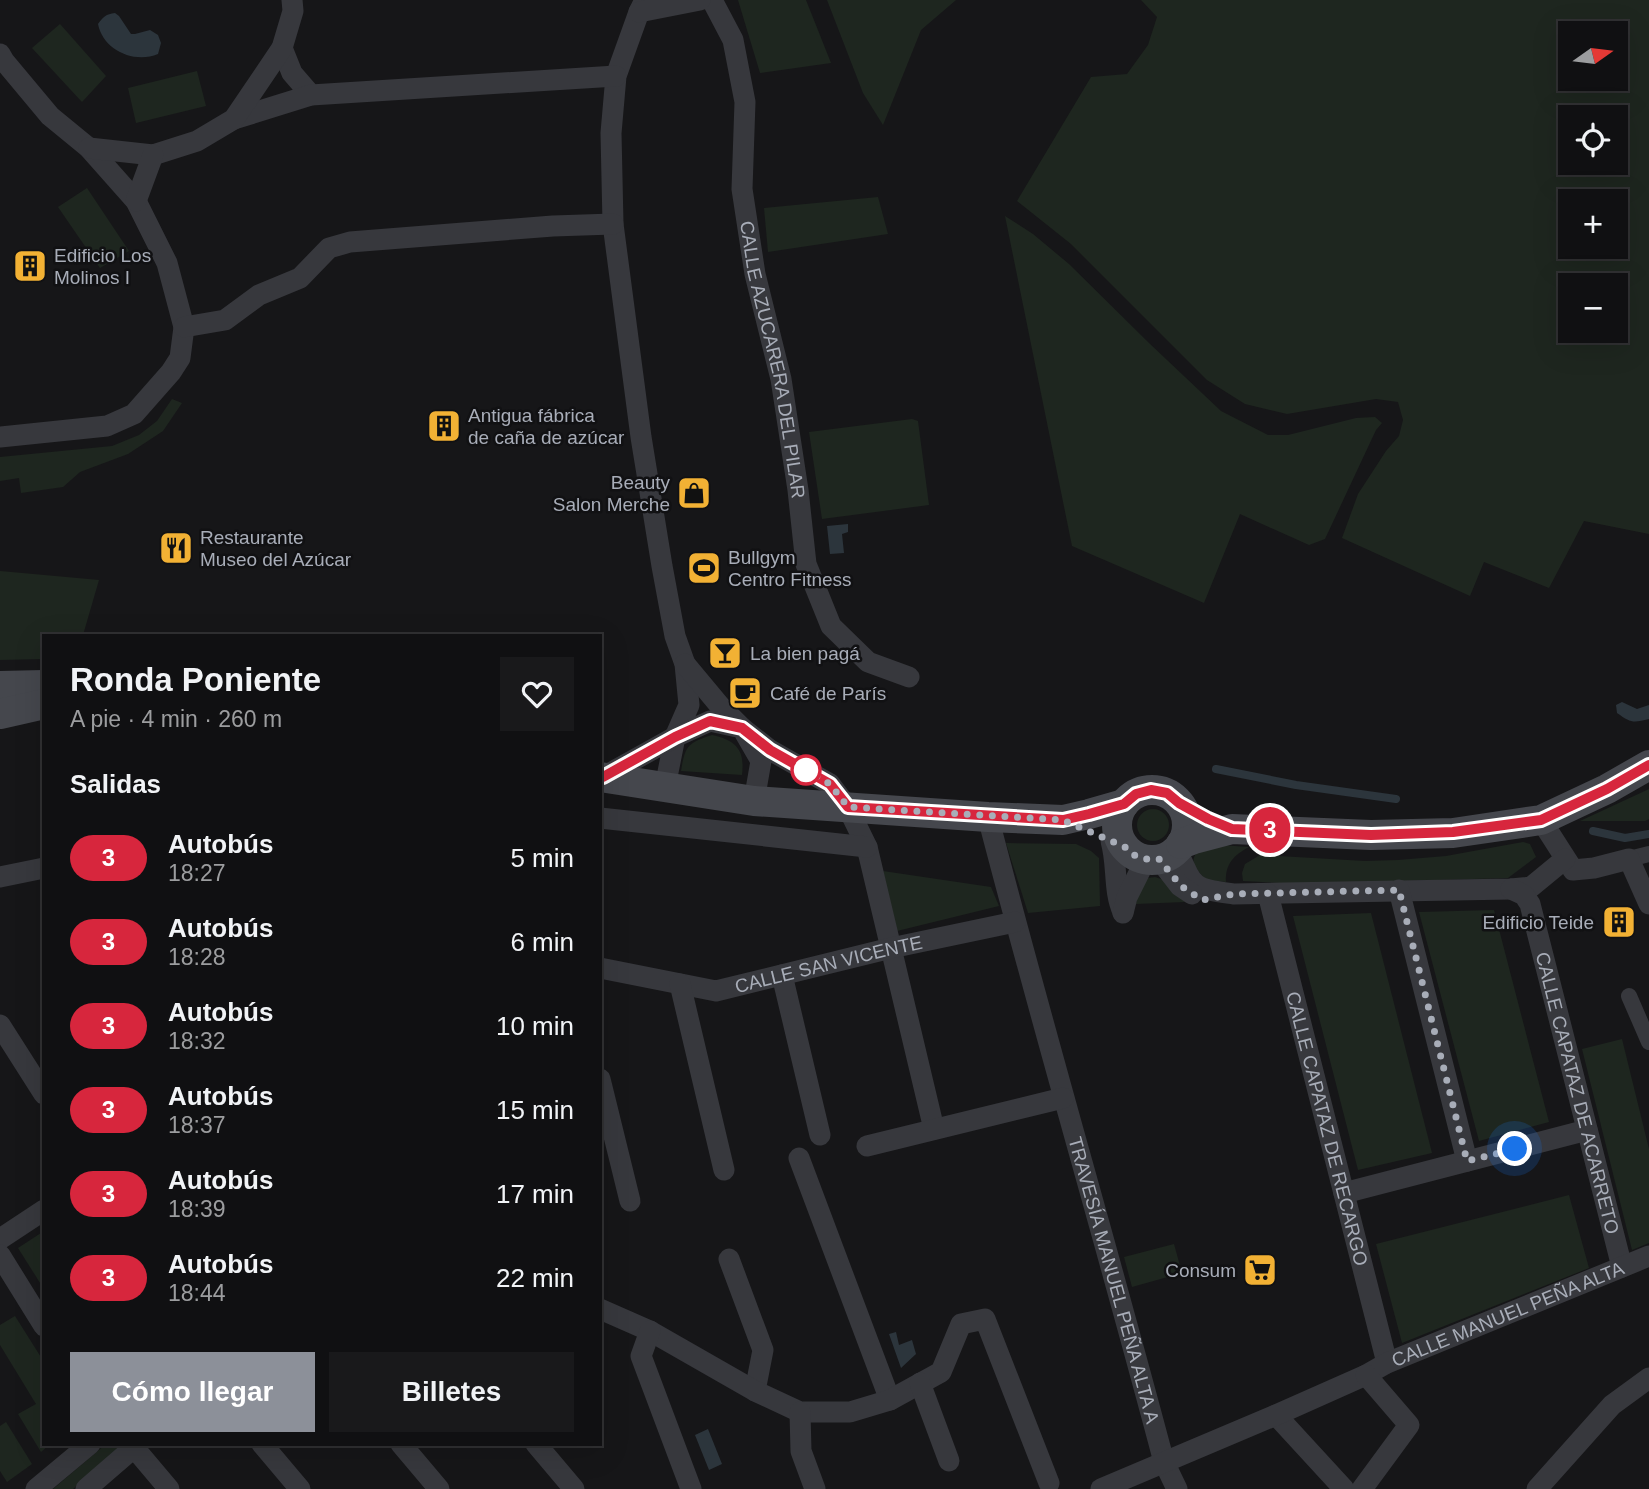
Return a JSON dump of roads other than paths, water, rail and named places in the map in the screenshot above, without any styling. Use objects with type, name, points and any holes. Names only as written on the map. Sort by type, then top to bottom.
[{"type":"main road","points":[[0,686],[42,685]]},
{"type":"main road","points":[[0,714],[42,704]]},
{"type":"main road","points":[[1063,820],[1150,850],[1232,829],[1371,835],[1453,832],[1541,820],[1607,789],[1649,765]]},
{"type":"main road","points":[[602,777],[754,800],[1063,820],[1124,804],[1136,794],[1151,790],[1167,793],[1179,803],[1232,829]]},
{"type":"main road","points":[[1150,850],[1187,831],[1186,816],[1179,803]]},
{"type":"main road","points":[[1124,804],[1118,818],[1118,833],[1150,850]]},
{"type":"street","points":[[234,118],[282,48],[293,10],[292,0]]},
{"type":"street","points":[[665,787],[675,737],[689,705],[685,664],[676,636],[662,566],[641,437],[613,224],[611,133],[616,76],[642,6],[700,0]]},
{"type":"street","name":"CALLE AZUCARERA DEL PILAR","points":[[712,0],[733,40],[745,102],[743,189],[755,274],[781,379],[806,564],[831,626],[868,662],[909,677]]},
{"type":"street","points":[[282,48],[292,73],[311,95]]},
{"type":"street","points":[[0,54],[50,116],[89,148],[136,201],[167,263],[184,327],[180,358],[134,414],[107,426],[0,437]]},
{"type":"street","points":[[89,148],[153,155],[197,141],[234,118],[311,95],[616,76]]},
{"type":"street","points":[[136,201],[153,155]]},
{"type":"street","points":[[184,327],[225,320],[259,295],[300,278],[329,248],[350,242],[553,226],[613,224]]},
{"type":"street","points":[[685,664],[742,728],[770,750],[830,784],[848,807],[866,847],[934,1129]]},
{"type":"street","points":[[602,777],[710,721],[742,728],[761,761],[754,800]]},
{"type":"street","name":"TRAVESÍA MANUEL PEÑA ALTA A","points":[[988,817],[1164,1462],[1177,1489]]},
{"type":"street","points":[[602,818],[866,847]]},
{"type":"street","points":[[1541,820],[1573,870],[1594,868],[1639,856],[1649,904]]},
{"type":"street","points":[[1150,850],[1181,886],[1202,900],[1234,894],[1531,887],[1565,859]]},
{"type":"street","points":[[1150,850],[1127,897],[1123,917],[1117,900],[1115,855],[1150,850]]},
{"type":"street","points":[[0,877],[42,868]]},
{"type":"street","name":"CALLE CAPATAZ DE ACARRETO","points":[[1511,889],[1524,895],[1530,904],[1622,1267]]},
{"type":"street","points":[[1399,890],[1467,1161]]},
{"type":"street","name":"CALLE CAPATAZ DE RECARGO","points":[[1268,894],[1387,1363]]},
{"type":"street","name":"CALLE SAN VICENTE","points":[[602,968],[716,991],[891,948],[1015,922]]},
{"type":"street","points":[[782,975],[820,1135]]},
{"type":"street","points":[[680,984],[724,1170]]},
{"type":"street","points":[[1629,996],[1649,1042]]},
{"type":"street","points":[[0,1025],[42,1091]]},
{"type":"street","points":[[602,1087],[630,1201]]},
{"type":"street","points":[[867,1146],[1063,1098]]},
{"type":"street","points":[[1344,1193],[1587,1130]]},
{"type":"street","points":[[799,1158],[890,1400]]},
{"type":"street","points":[[0,1239],[42,1211]]},
{"type":"street","points":[[0,1255],[42,1323]]},
{"type":"street","name":"CALLE MANUEL PEÑA ALTA","points":[[1101,1489],[1276,1415],[1387,1363],[1649,1256]]},
{"type":"street","points":[[729,1259],[763,1350],[755,1391]]},
{"type":"street","points":[[602,1311],[650,1331],[755,1391],[800,1412],[850,1412],[890,1400],[941,1372],[961,1324],[985,1319],[1049,1483]]},
{"type":"street","points":[[650,1331],[641,1356],[691,1489]]},
{"type":"street","name":"CALLE MANUEL PEÑA ALTA","points":[[1362,1489],[1409,1425],[1366,1375]]},
{"type":"street","points":[[1537,1489],[1612,1405],[1649,1378]]},
{"type":"street","points":[[920,1383],[948,1461]]},
{"type":"street","points":[[800,1412],[801,1451],[815,1489]]},
{"type":"street","points":[[1276,1415],[1344,1489]]},
{"type":"street","points":[[36,1489],[88,1446]]},
{"type":"street","points":[[86,1489],[133,1446]]},
{"type":"street","points":[[135,1446],[169,1489]]},
{"type":"street","points":[[264,1446],[300,1489]]},
{"type":"street","points":[[403,1446],[439,1489]]},
{"type":"street","points":[[538,1446],[574,1489]]},
{"type":"waterway","points":[[1216,769],[1296,785],[1396,799]]},
{"type":"waterway","points":[[1593,831],[1625,838],[1649,834]]},
{"type":"place","name":"Edificio Los Molinos I","points":[[30,266]]},
{"type":"place","name":"Antigua fábrica de caña de azúcar","points":[[444,426]]},
{"type":"place","name":"Beauty Salon Merche","points":[[694,493]]},
{"type":"place","name":"Restaurante Museo del Azúcar","points":[[176,548]]},
{"type":"place","name":"Bullgym Centro Fitness","points":[[704,568]]},
{"type":"place","name":"La bien pagá","points":[[725,653]]},
{"type":"place","name":"Café de París","points":[[745,693]]},
{"type":"place","name":"Edificio Teide","points":[[1619,922]]},
{"type":"place","name":"Consum","points":[[1260,1270]]}]
